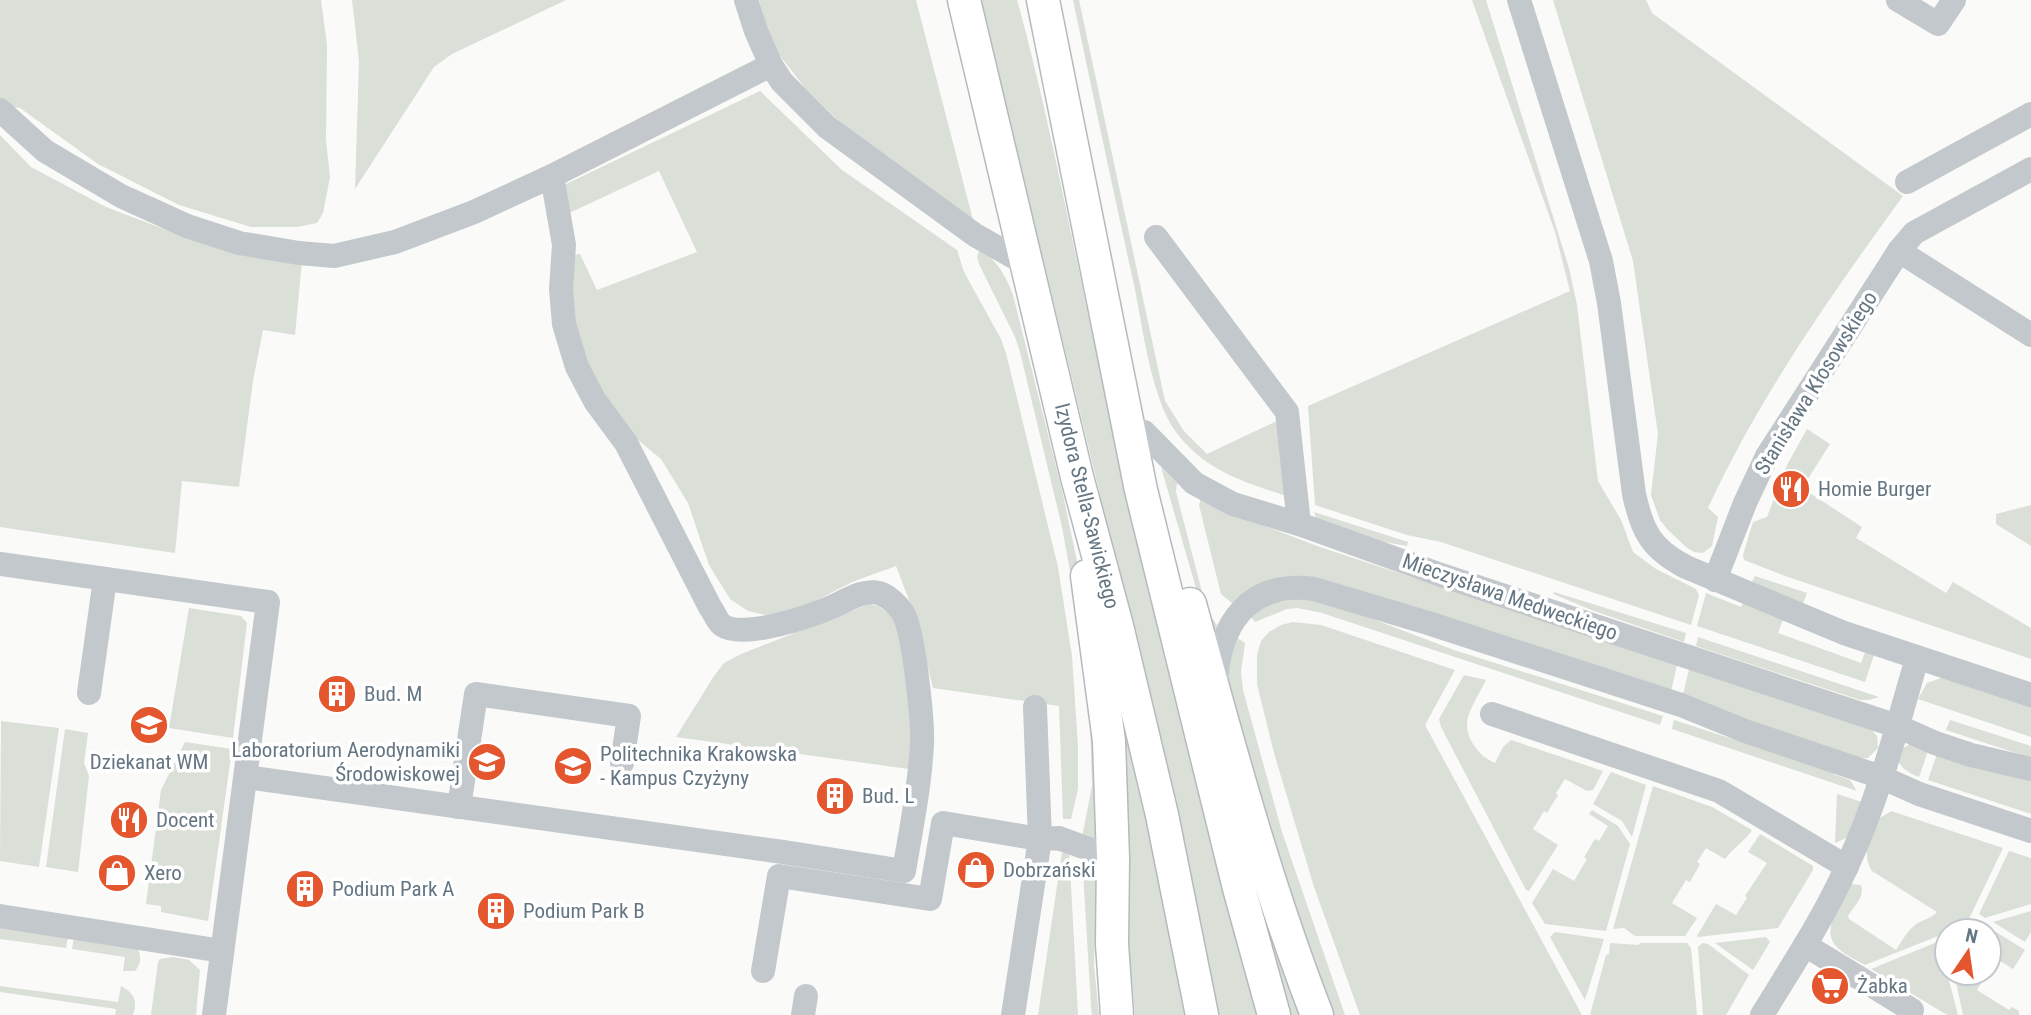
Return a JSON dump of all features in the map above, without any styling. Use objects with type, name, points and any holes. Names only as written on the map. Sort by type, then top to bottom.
[{"type":"main road","name":"Izydora Stella-Sawickiego","points":[[964,0],[1077,477],[1117,626],[1159,802],[1202,1015]]},
{"type":"main road","points":[[1044,0],[1142,490],[1206,756],[1274,1015]]},
{"type":"main road","points":[[1125,401],[1144,432],[1245,802],[1317,1015]]},
{"type":"main road","points":[[1077,477],[1109,741],[1113,858],[1112,944],[1117,1015]]},
{"type":"street","points":[[746,0],[755,31],[771,65],[782,82],[827,127],[975,235],[1028,265]]},
{"type":"street","points":[[1520,0],[1603,270],[1634,494],[1640,519],[1650,541],[1676,562],[1818,623],[2031,695]]},
{"type":"street","points":[[1898,0],[1938,24],[1954,0]]},
{"type":"street","points":[[0,110],[45,151],[121,195],[187,226],[239,243],[334,256],[395,242],[474,212],[552,176],[771,65]]},
{"type":"street","points":[[1908,182],[2031,114]]},
{"type":"street","name":"Stanisława Kłosowskiego","points":[[1715,580],[1745,503],[1767,457],[1899,251],[1914,233],[2031,169]]},
{"type":"street","points":[[552,176],[564,245],[561,289],[564,324],[577,367],[595,401],[626,443],[721,624],[739,632],[760,629],[828,609],[867,592],[879,593],[892,601],[904,615],[922,711],[922,745],[904,871],[781,864]]},
{"type":"street","points":[[1156,237],[1287,412],[1299,524]]},
{"type":"street","points":[[1899,251],[2031,335]]},
{"type":"street","name":"Mieczysława Medweckiego","points":[[1144,432],[1194,483],[1233,504],[1898,726],[1935,743],[1971,755],[2031,769]]},
{"type":"street","points":[[0,564],[268,602],[214,1015]]},
{"type":"street","points":[[89,693],[105,579]]},
{"type":"street","points":[[1216,697],[1216,672],[1221,645],[1240,610],[1265,593],[1286,588],[1304,588],[1428,623],[1681,705],[1745,731],[1881,777],[1919,794],[2031,831]]},
{"type":"street","points":[[1762,1015],[1822,917],[1847,867],[1881,777],[1917,658]]},
{"type":"street","points":[[460,807],[476,694],[629,716],[622,763]]},
{"type":"street","points":[[1013,1015],[1040,839],[1035,707]]},
{"type":"street","points":[[1492,714],[1719,790],[1847,867]]},
{"type":"street","points":[[246,777],[460,807],[781,864],[930,899],[943,823]]},
{"type":"street","points":[[912,819],[1040,839],[1059,838],[1113,858]]},
{"type":"street","points":[[763,971],[781,864]]},
{"type":"street","points":[[0,916],[222,951]]},
{"type":"street","points":[[1805,945],[1912,1010],[1909,1015]]},
{"type":"shaded area","points":[[0,0],[321,0],[327,45],[326,140],[330,177],[323,213],[317,223],[297,227],[251,227],[179,205],[98,164],[20,108],[0,106]]},
{"type":"shaded area","points":[[352,0],[566,0],[452,54],[434,67],[355,189],[359,61]]},
{"type":"shaded area","points":[[759,0],[916,0],[973,220],[846,128],[805,88],[777,52],[768,33]]},
{"type":"shaded area","points":[[980,0],[1017,0],[1018,3],[1124,468],[1260,1015],[1215,1015],[1133,633]]},
{"type":"shaded area","points":[[1073,0],[1079,0],[1165,401],[1184,431],[1207,454],[1283,418],[1289,497],[1227,474],[1213,466],[1188,446],[1167,418],[1149,362]]},
{"type":"shaded area","points":[[1472,0],[1486,0],[1569,268],[1577,305],[1598,481],[1621,520],[1633,552],[1656,569],[1696,589],[1699,595],[1691,625],[1441,542],[1407,535],[1315,505],[1308,406],[1570,291],[1555,232]]},
{"type":"shaded area","points":[[1553,0],[1646,0],[1652,13],[1903,196],[1823,309],[1750,426],[1708,508],[1718,517],[1712,546],[1703,553],[1686,547],[1667,529],[1660,520],[1651,495],[1658,434],[1633,261]]},
{"type":"shaded area","points":[[760,91],[842,170],[957,250],[964,272],[1001,339],[1058,567],[1072,656],[1078,789],[1071,819],[1063,819],[1059,706],[933,688],[914,613],[896,566],[852,582],[813,602],[769,616],[748,611],[730,599],[709,565],[688,503],[661,459],[628,432],[598,394],[569,309],[573,255],[580,254],[597,290],[697,252],[659,171],[565,215],[562,186]]},
{"type":"shaded area","points":[[0,135],[31,167],[106,207],[161,228],[225,246],[302,261],[295,335],[263,330],[253,381],[239,487],[182,481],[175,553],[0,527]]},
{"type":"shaded area","points":[[980,248],[1000,269],[1013,295],[1062,490],[1078,566],[1096,701],[1098,844],[1082,837],[1092,786],[1090,719],[1079,621],[1062,527],[1020,352],[979,264],[977,257]]},
{"type":"shaded area","points":[[1807,429],[1830,444],[1802,488],[1862,527],[1856,538],[1946,593],[1953,582],[2031,628],[2031,659],[1744,560],[1743,555],[1753,522],[1767,517],[1787,465]]},
{"type":"shaded area","points":[[1161,467],[1177,483],[1176,492],[1207,611],[1217,625],[1211,640]]},
{"type":"shaded area","points":[[1201,498],[1238,516],[1320,547],[1677,665],[1670,696],[1323,580],[1233,604],[1221,594],[1199,505]]},
{"type":"shaded area","points":[[2031,505],[2031,546],[1996,524],[1996,514]]},
{"type":"shaded area","points":[[1314,512],[1408,542],[1407,546],[1379,541],[1317,520]]},
{"type":"shaded area","points":[[1755,576],[1807,593],[1802,606],[1750,586]]},
{"type":"shaded area","points":[[1554,592],[1686,633],[1684,642],[1594,611],[1553,594]]},
{"type":"shaded area","points":[[1706,593],[1741,607],[1743,603],[1783,619],[1778,633],[1861,663],[1866,650],[1875,652],[1865,682],[1697,626]]},
{"type":"shaded area","points":[[1304,598],[1336,605],[1454,650],[1663,716],[1660,725],[1322,613],[1298,608],[1287,609],[1255,622],[1250,616],[1271,603]]},
{"type":"shaded area","points":[[869,604],[878,606],[900,622],[914,705],[909,769],[676,737],[724,663]]},
{"type":"shaded area","points":[[189,608],[241,616],[247,623],[233,738],[169,728]]},
{"type":"shaded area","points":[[1293,622],[1321,625],[1455,670],[1425,725],[1582,1015],[1360,1015],[1314,887],[1274,753],[1257,684],[1257,655],[1261,641],[1269,632]]},
{"type":"shaded area","points":[[1234,636],[1245,643],[1241,672],[1243,690],[1282,832],[1345,1015],[1332,1015],[1296,918],[1248,761],[1228,677]]},
{"type":"shaded area","points":[[1698,637],[1879,697],[1860,700],[1696,646]]},
{"type":"shaded area","points":[[1689,669],[1871,729],[1877,736],[1878,748],[1868,758],[1860,758],[1682,699]]},
{"type":"shaded area","points":[[1464,675],[1486,680],[1472,707],[1467,724],[1473,744],[1483,756],[1495,763],[1503,747],[1511,740],[1603,771],[1593,790],[1587,791],[1565,779],[1547,813],[1544,811],[1533,829],[1558,845],[1529,891],[1526,890],[1441,727],[1439,719]]},
{"type":"shaded area","points":[[1944,677],[2031,704],[2031,737],[1918,699],[1927,683]]},
{"type":"shaded area","points":[[1123,710],[1153,834],[1188,1015],[1135,1015],[1127,926]]},
{"type":"shaded area","points":[[1674,720],[1834,772],[1833,774],[1850,780],[1857,791],[1672,729]]},
{"type":"shaded area","points":[[1950,720],[2031,746],[2031,758],[1946,730]]},
{"type":"shaded area","points":[[1,721],[59,728],[39,867],[0,861]]},
{"type":"shaded area","points":[[65,729],[88,733],[84,763],[89,776],[78,872],[46,867]]},
{"type":"shaded area","points":[[1216,736],[1303,1015],[1288,1015]]},
{"type":"shaded area","points":[[185,742],[232,749],[208,921],[161,912],[161,906],[146,904],[161,790]]},
{"type":"shaded area","points":[[1910,744],[1929,748],[1919,777],[1899,763],[1899,753]]},
{"type":"shaded area","points":[[1938,751],[2031,781],[2031,814],[1928,780]]},
{"type":"shaded area","points":[[1611,772],[1646,785],[1632,837],[1622,821],[1593,804]]},
{"type":"shaded area","points":[[1653,786],[1712,807],[1752,830],[1725,859],[1706,848],[1697,862],[1700,864],[1690,882],[1686,880],[1672,903],[1697,918],[1685,936],[1635,936],[1624,928],[1613,929]]},
{"type":"shaded area","points":[[1837,794],[1862,802],[1849,837],[1835,843]]},
{"type":"shaded area","points":[[1592,810],[1618,826],[1630,844],[1606,931],[1545,924],[1532,903],[1553,869],[1574,881],[1595,839],[1599,841],[1608,826],[1589,814]]},
{"type":"shaded area","points":[[1891,811],[2003,848],[1970,917],[1933,917],[1933,938],[1865,965],[1842,952],[1832,939],[1830,931],[1834,915],[1851,884],[1861,885],[1862,889],[1848,916],[1849,919],[1896,950],[1912,927],[1937,912],[1872,871],[1867,852],[1877,820]]},
{"type":"shaded area","points":[[1760,834],[1813,866],[1813,870],[1778,928],[1698,937],[1716,904],[1736,915],[1747,898],[1745,896],[1767,863],[1748,852]]},
{"type":"shaded area","points":[[1069,848],[1078,1015],[1038,1015],[1062,852],[1047,849]]},
{"type":"shaded area","points":[[2009,851],[2031,858],[2031,904],[1988,917],[1979,914]]},
{"type":"shaded area","points":[[1082,853],[1097,863],[1094,965],[1099,1015],[1092,1015],[1091,1007]]},
{"type":"shaded area","points":[[2031,911],[2031,932],[2025,942],[2003,928],[2003,919]]},
{"type":"shaded area","points":[[0,927],[68,937],[66,948],[0,939]]},
{"type":"shaded area","points":[[1555,932],[1604,939],[1585,1000],[1550,937]]},
{"type":"shaded area","points":[[2003,936],[2025,950],[2013,969],[2003,963]]},
{"type":"shaded area","points":[[74,937],[137,948],[139,966],[135,971],[123,971],[125,957],[72,949]]},
{"type":"shaded area","points":[[1766,937],[1770,942],[1753,970],[1715,943]]},
{"type":"shaded area","points":[[1610,943],[1687,943],[1691,948],[1697,1015],[1590,1015]]},
{"type":"shaded area","points":[[1702,943],[1708,944],[1749,975],[1726,1015],[1703,1015],[1698,947]]},
{"type":"shaded area","points":[[1933,944],[1933,987],[1951,987],[1958,1015],[1947,1015],[1871,969]]},
{"type":"shaded area","points":[[173,957],[189,960],[200,970],[196,1015],[151,1015],[158,962],[160,959]]},
{"type":"shaded area","points":[[0,986],[118,1002],[121,986],[134,998],[135,1006],[133,1015],[115,1015],[116,1009],[0,992]]},
{"type":"shaded area","points":[[1957,987],[1979,987],[1977,990],[2009,1010],[2012,1007],[2019,1011],[2019,1015],[1963,1015]]},
{"type":"place","name":"Homie Burger","points":[[1791,489]]},
{"type":"place","name":"Bud. M","points":[[337,694]]},
{"type":"place","name":"Dziekanat WM","points":[[149,725]]},
{"type":"place","name":"Laboratorium Aerodynamiki Środowiskowej","points":[[487,762]]},
{"type":"place","name":"Politechnika Krakowska - Kampus Czyżyny","points":[[573,766]]},
{"type":"place","name":"Bud. L","points":[[835,796]]},
{"type":"place","name":"Docent","points":[[129,820]]},
{"type":"place","name":"Dobrzański","points":[[976,870]]},
{"type":"place","name":"Xero","points":[[117,873]]},
{"type":"place","name":"Podium Park A","points":[[305,889]]},
{"type":"place","name":"Podium Park B","points":[[496,911]]},
{"type":"place","name":"Żabka","points":[[1830,986]]}]
